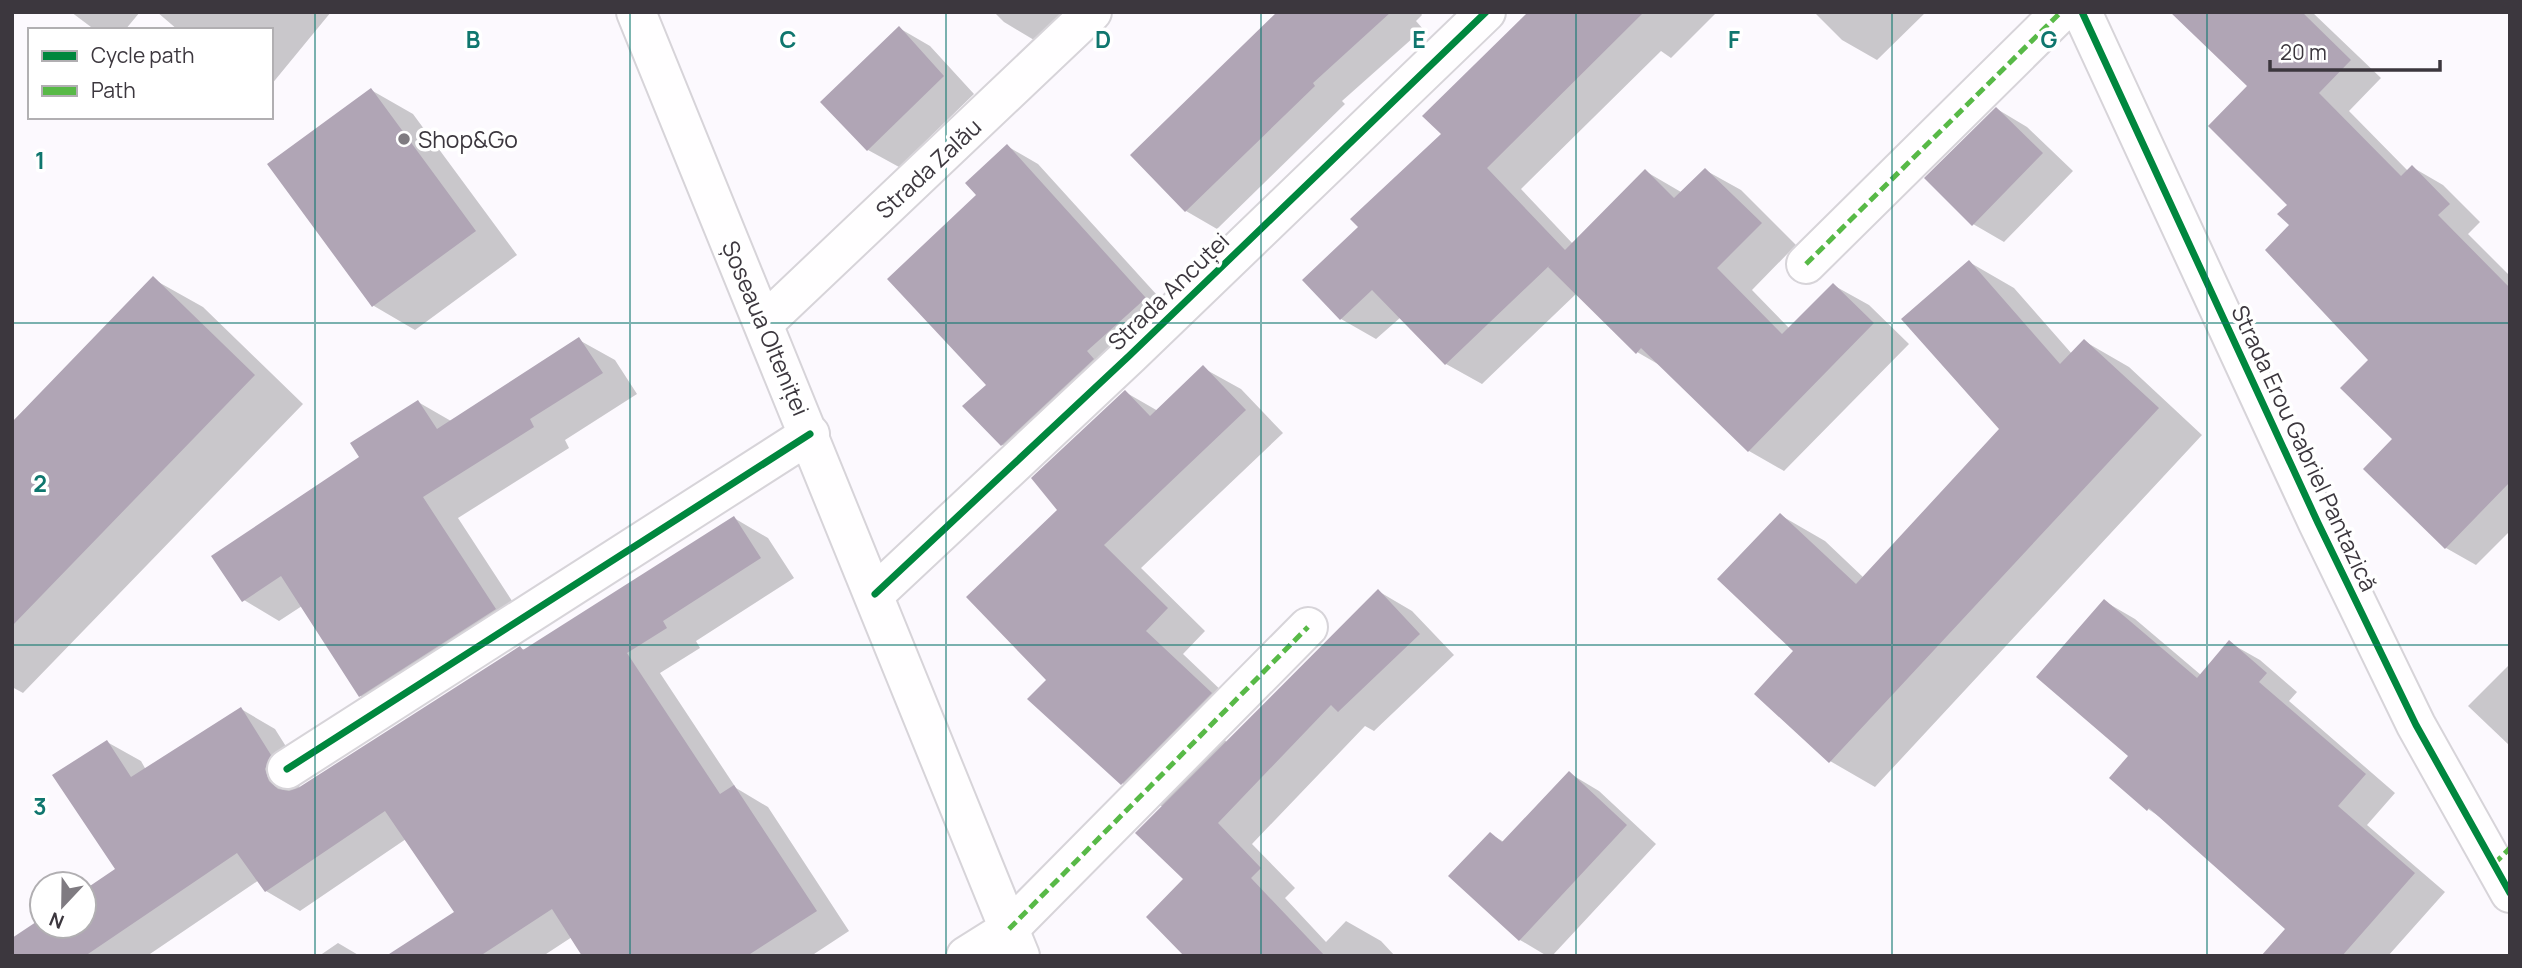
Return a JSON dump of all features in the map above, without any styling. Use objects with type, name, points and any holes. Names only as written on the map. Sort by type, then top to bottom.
[{"type":"street","name":"Șoseaua Olteniței","points":[[636,12],[1015,942]]},
{"type":"street","name":"Strada Zalău","points":[[764,323],[1092,12]]},
{"type":"street","name":"Strada Ancuței","points":[[875,594],[1140,346],[1486,12]]},
{"type":"street","points":[[1806,264],[2061,12]]},
{"type":"street","name":"Strada Erou Gabriel Pantazică","points":[[2081,12],[2318,523],[2416,725],[2504,869]]},
{"type":"street","points":[[287,769],[810,434]]},
{"type":"street","points":[[966,956],[1015,942],[1308,627]]},
{"type":"building","points":[[1277,12],[1391,12],[1313,83],[1315,86],[1185,212],[1130,155]]},
{"type":"building","points":[[1528,12],[1644,12],[1487,168],[1565,250],[1645,169],[1674,198],[1705,168],[1762,223],[1717,268],[1782,334],[1833,283],[1874,323],[1748,452],[1641,348],[1636,354],[1548,267],[1551,264],[1445,365],[1372,290],[1340,320],[1302,280],[1358,227],[1350,219],[1441,134],[1422,116]]},
{"type":"building","points":[[2170,12],[2302,12],[2351,60],[2319,93],[2401,176],[2412,165],[2450,204],[2438,215],[2510,288],[2510,482],[2445,549],[2363,469],[2392,439],[2340,388],[2368,360],[2265,250],[2289,225],[2277,214],[2287,205],[2208,126],[2247,86]]},
{"type":"building","points":[[899,26],[944,76],[867,151],[820,102]]},
{"type":"building","points":[[371,88],[476,231],[372,307],[267,164]]},
{"type":"building","points":[[1996,107],[2043,153],[1972,226],[1924,178]]},
{"type":"building","points":[[1007,144],[1146,298],[1087,351],[1094,359],[1001,446],[962,406],[986,385],[887,279],[976,195],[965,183]]},
{"type":"building","points":[[1969,260],[2060,364],[2084,339],[2159,408],[1829,763],[1754,694],[1793,651],[1717,579],[1780,513],[1856,584],[1999,429],[1901,319]]},
{"type":"building","points":[[153,276],[255,375],[12,626],[12,422]]},
{"type":"building","points":[[579,337],[603,373],[530,419],[534,427],[423,497],[496,609],[359,697],[281,576],[242,602],[211,556],[359,457],[350,443],[418,400],[437,429]]},
{"type":"building","points":[[1203,365],[1246,410],[1104,545],[1168,608],[1146,631],[1212,693],[1121,785],[1027,699],[1046,680],[966,597],[1057,510],[1031,478],[1125,390],[1150,416]]},
{"type":"building","points":[[734,516],[761,558],[663,621],[667,628],[627,653],[720,794],[734,785],[817,911],[747,956],[582,956],[552,909],[480,956],[386,956],[454,912],[385,811],[265,892],[237,853],[85,956],[12,956],[12,938],[28,927],[28,940],[98,940],[98,881],[115,869],[52,775],[107,740],[131,777],[241,707],[271,755],[265,769],[269,781],[278,789],[289,791],[298,788],[520,646],[523,650]]},
{"type":"building","points":[[1378,589],[1420,634],[1338,712],[1331,705],[1218,823],[1261,868],[1251,878],[1325,956],[1184,956],[1146,917],[1183,879],[1135,833]]},
{"type":"building","points":[[2104,599],[2197,678],[2229,640],[2267,673],[2259,682],[2366,774],[2338,806],[2415,873],[2342,956],[2261,956],[2285,929],[2149,808],[2147,811],[2109,778],[2128,756],[2036,677]]},
{"type":"building","points":[[1569,771],[1627,825],[1519,941],[1448,876],[1490,832],[1502,842]]},
{"type":"marked path","points":[[1806,264],[2061,12]]},
{"type":"marked path","points":[[1009,929],[1308,627]]},
{"type":"marked path","points":[[2494,864],[2510,848]]},
{"type":"cycle path","points":[[875,594],[1130,355],[1486,12]]},
{"type":"cycle path","points":[[2082,12],[2318,523],[2416,725],[2510,893]]},
{"type":"cycle path","points":[[287,769],[810,434]]},
{"type":"place","name":"Shop&Go","points":[[404,139]]}]
